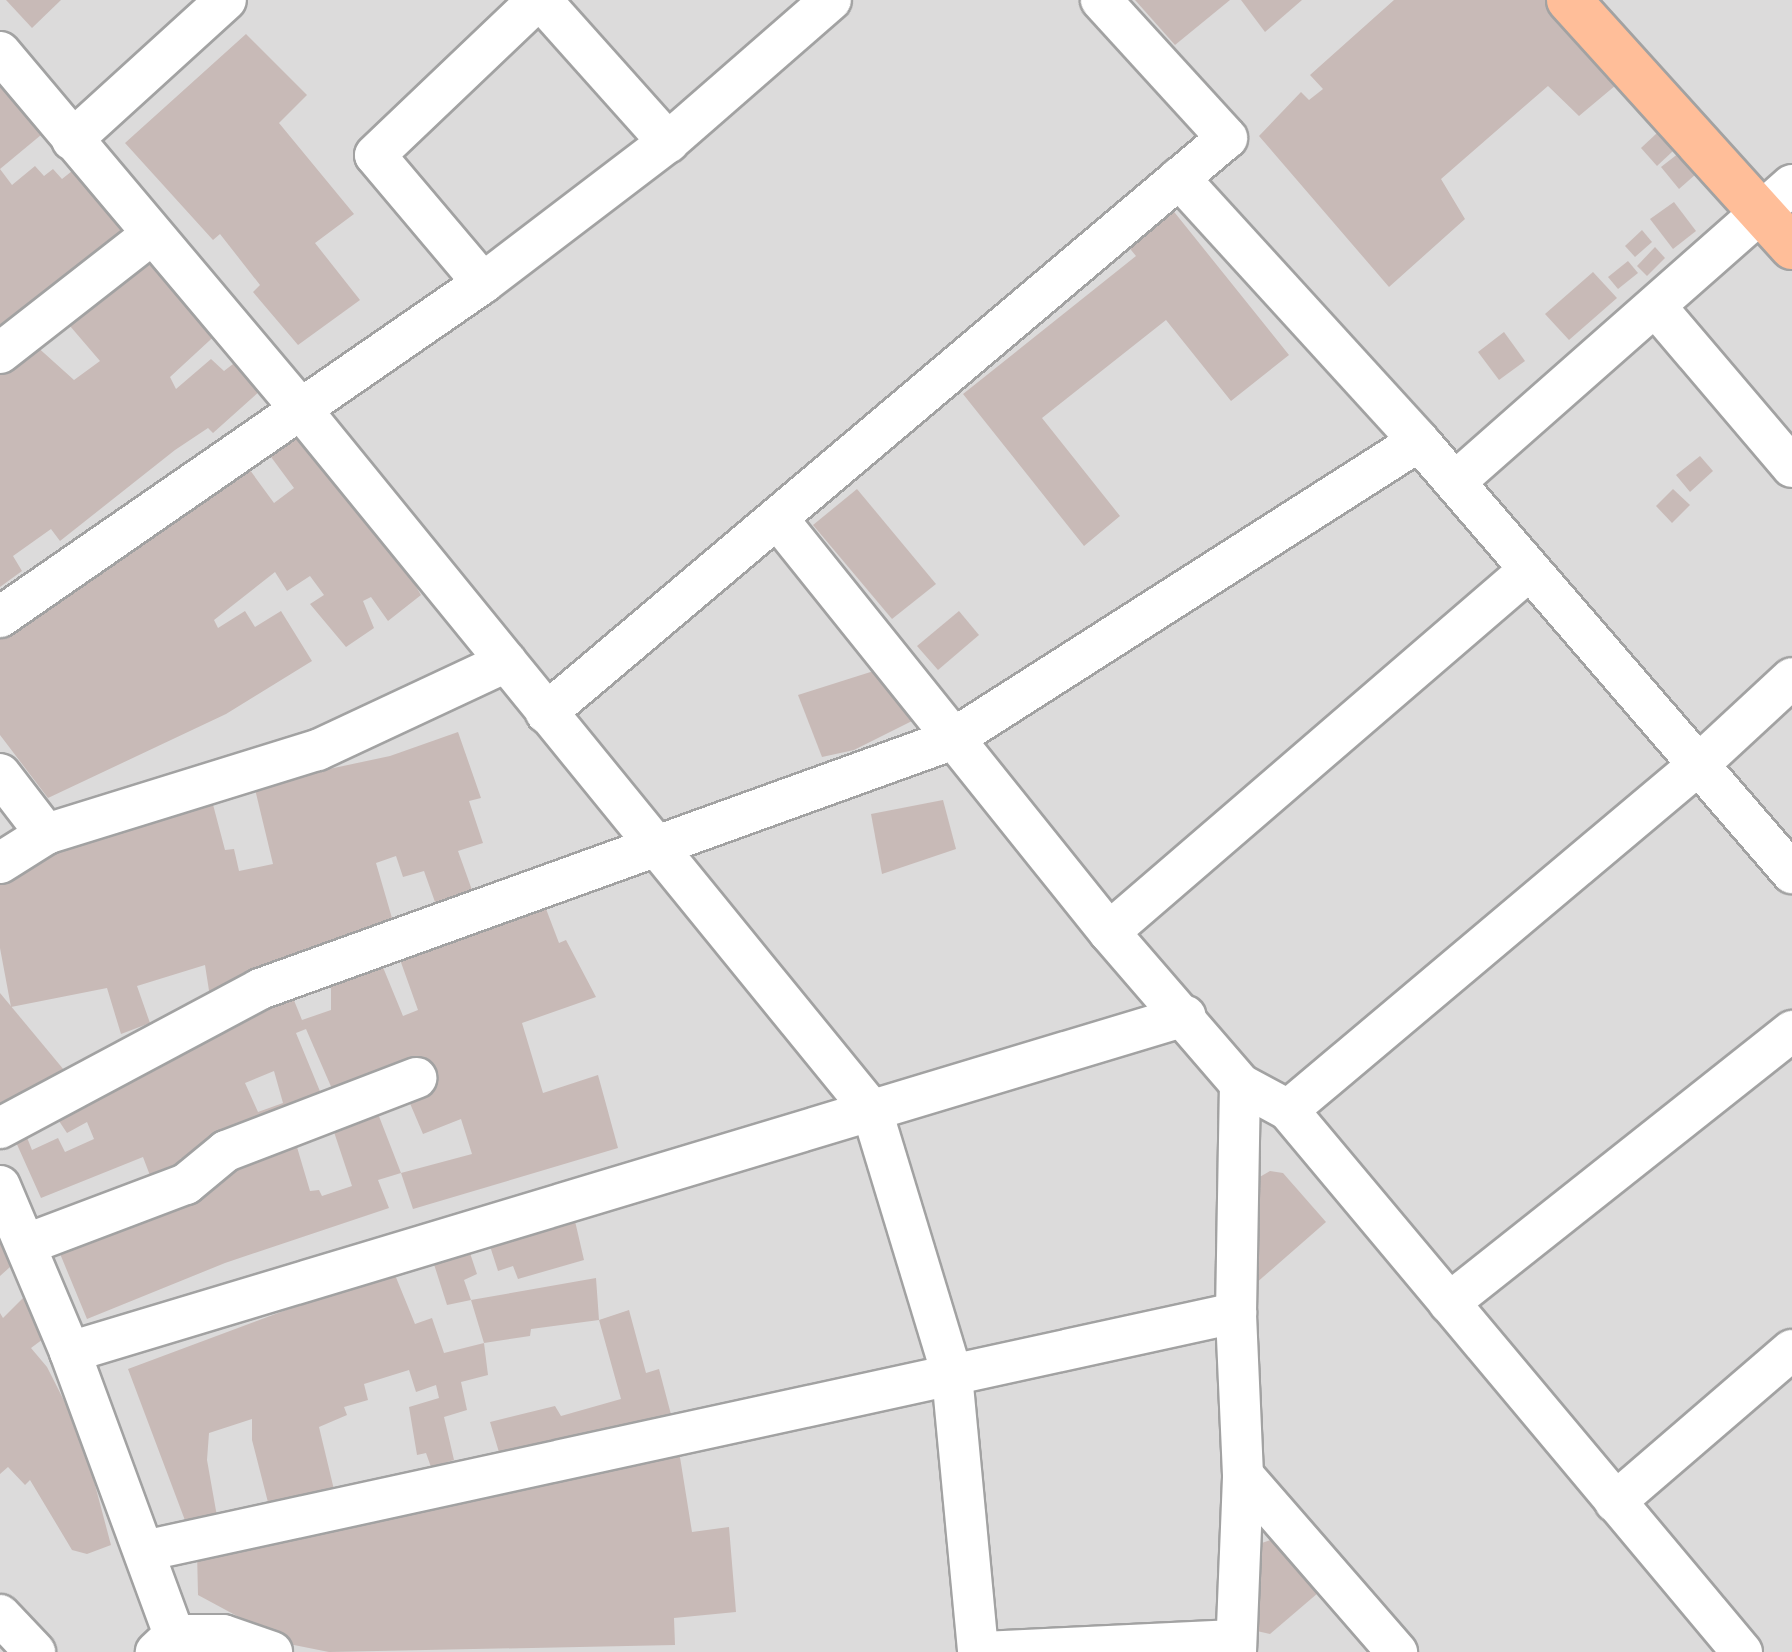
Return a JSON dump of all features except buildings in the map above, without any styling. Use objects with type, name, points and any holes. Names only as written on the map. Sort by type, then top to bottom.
[{"type":"main road","points":[[1569,0],[1776,199],[1792,247]]},
{"type":"street","points":[[72,140],[226,0]]},
{"type":"street","points":[[483,283],[375,155],[539,0],[668,142]]},
{"type":"street","points":[[0,617],[303,412],[483,283],[668,142],[831,0]]},
{"type":"street","points":[[546,713],[1227,138],[1101,0]]},
{"type":"street","points":[[0,52],[303,412],[872,1111],[952,1375],[980,1652],[1236,1646],[1243,1475],[1236,1313],[1240,1084]]},
{"type":"street","points":[[1179,178],[1419,441],[1527,572],[1792,873]]},
{"type":"street","points":[[1455,482],[1776,199]]},
{"type":"street","points":[[0,353],[151,235]]},
{"type":"street","points":[[1656,307],[1792,467]]},
{"type":"street","points":[[0,1128],[260,989],[951,740],[1419,441]]},
{"type":"street","points":[[777,518],[951,740],[1109,932],[1185,1016],[1240,1084],[1288,1110],[1742,1652]]},
{"type":"street","points":[[1109,932],[1527,572]]},
{"type":"street","points":[[0,863],[46,834],[318,750],[506,662]]},
{"type":"street","points":[[1288,1110],[1697,766],[1792,678]]},
{"type":"street","points":[[0,774],[46,834]]},
{"type":"street","points":[[70,1352],[1185,1016]]},
{"type":"street","points":[[1449,1303],[1792,1031]]},
{"type":"street","points":[[27,1244],[186,1184],[226,1151],[416,1078]]},
{"type":"street","points":[[0,1186],[70,1352],[144,1551],[165,1643],[223,1635],[272,1652]]},
{"type":"street","points":[[144,1551],[1236,1313]]},
{"type":"street","points":[[1615,1502],[1792,1350]]},
{"type":"street","points":[[1243,1475],[1397,1652]]},
{"type":"street","points":[[0,1615],[35,1652]]},
{"type":"shaded area","points":[[0,0],[1792,0],[1792,1652],[0,1652]]}]
